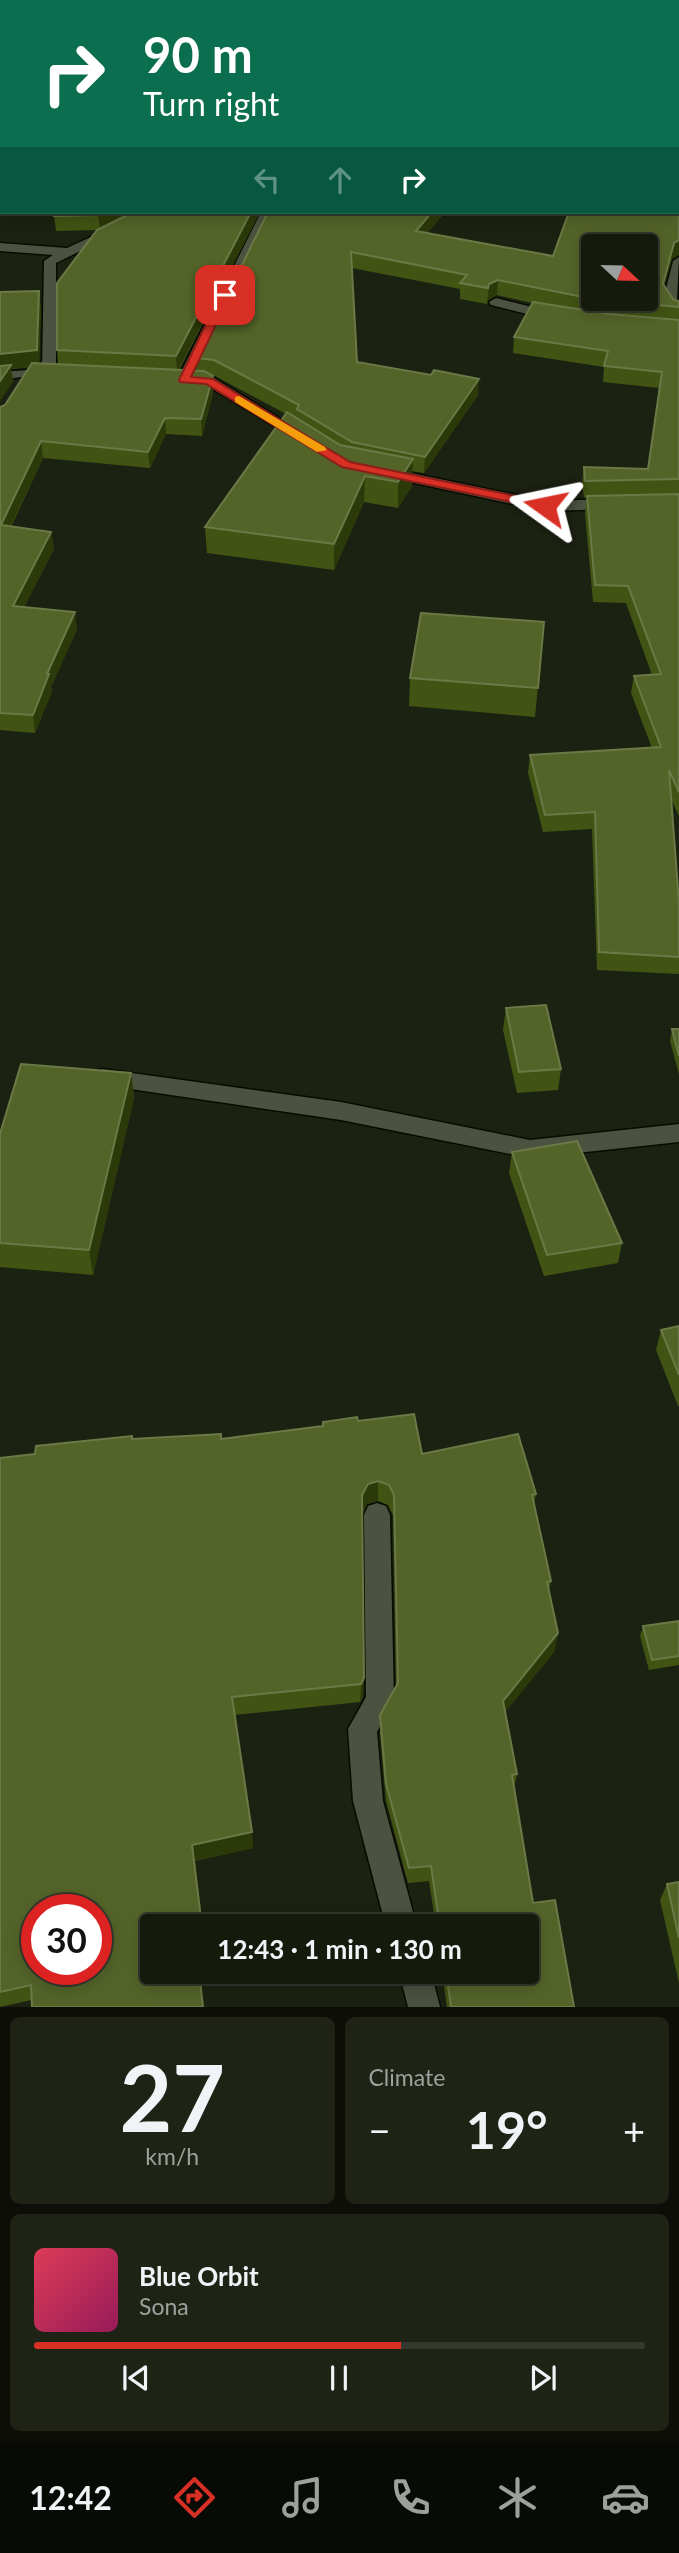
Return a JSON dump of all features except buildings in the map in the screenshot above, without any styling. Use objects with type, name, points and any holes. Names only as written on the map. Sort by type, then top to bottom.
[{"type":"street","points":[[49,373],[50,261],[150,214]]},
{"type":"street","points":[[266,214],[178,380],[209,381],[312,444]]},
{"type":"street","points":[[0,247],[68,252]]},
{"type":"street","points":[[679,261],[670,300],[679,311]]},
{"type":"street","points":[[496,302],[540,315],[565,318]]},
{"type":"street","points":[[0,376],[25,378],[49,373],[76,375]]},
{"type":"street","points":[[373,470],[545,506],[626,504]]},
{"type":"street","points":[[85,1075],[341,1111],[530,1149],[679,1133]]},
{"type":"street","points":[[377,1515],[380,1701],[362,1729],[368,1801],[398,1914]]},
{"type":"street","points":[[418,1984],[424,2007]]},
{"type":"slow traffic","points":[[239,400],[321,450]]},
{"type":"route","points":[[225,295],[184,380],[209,381],[346,465],[545,506]]}]
